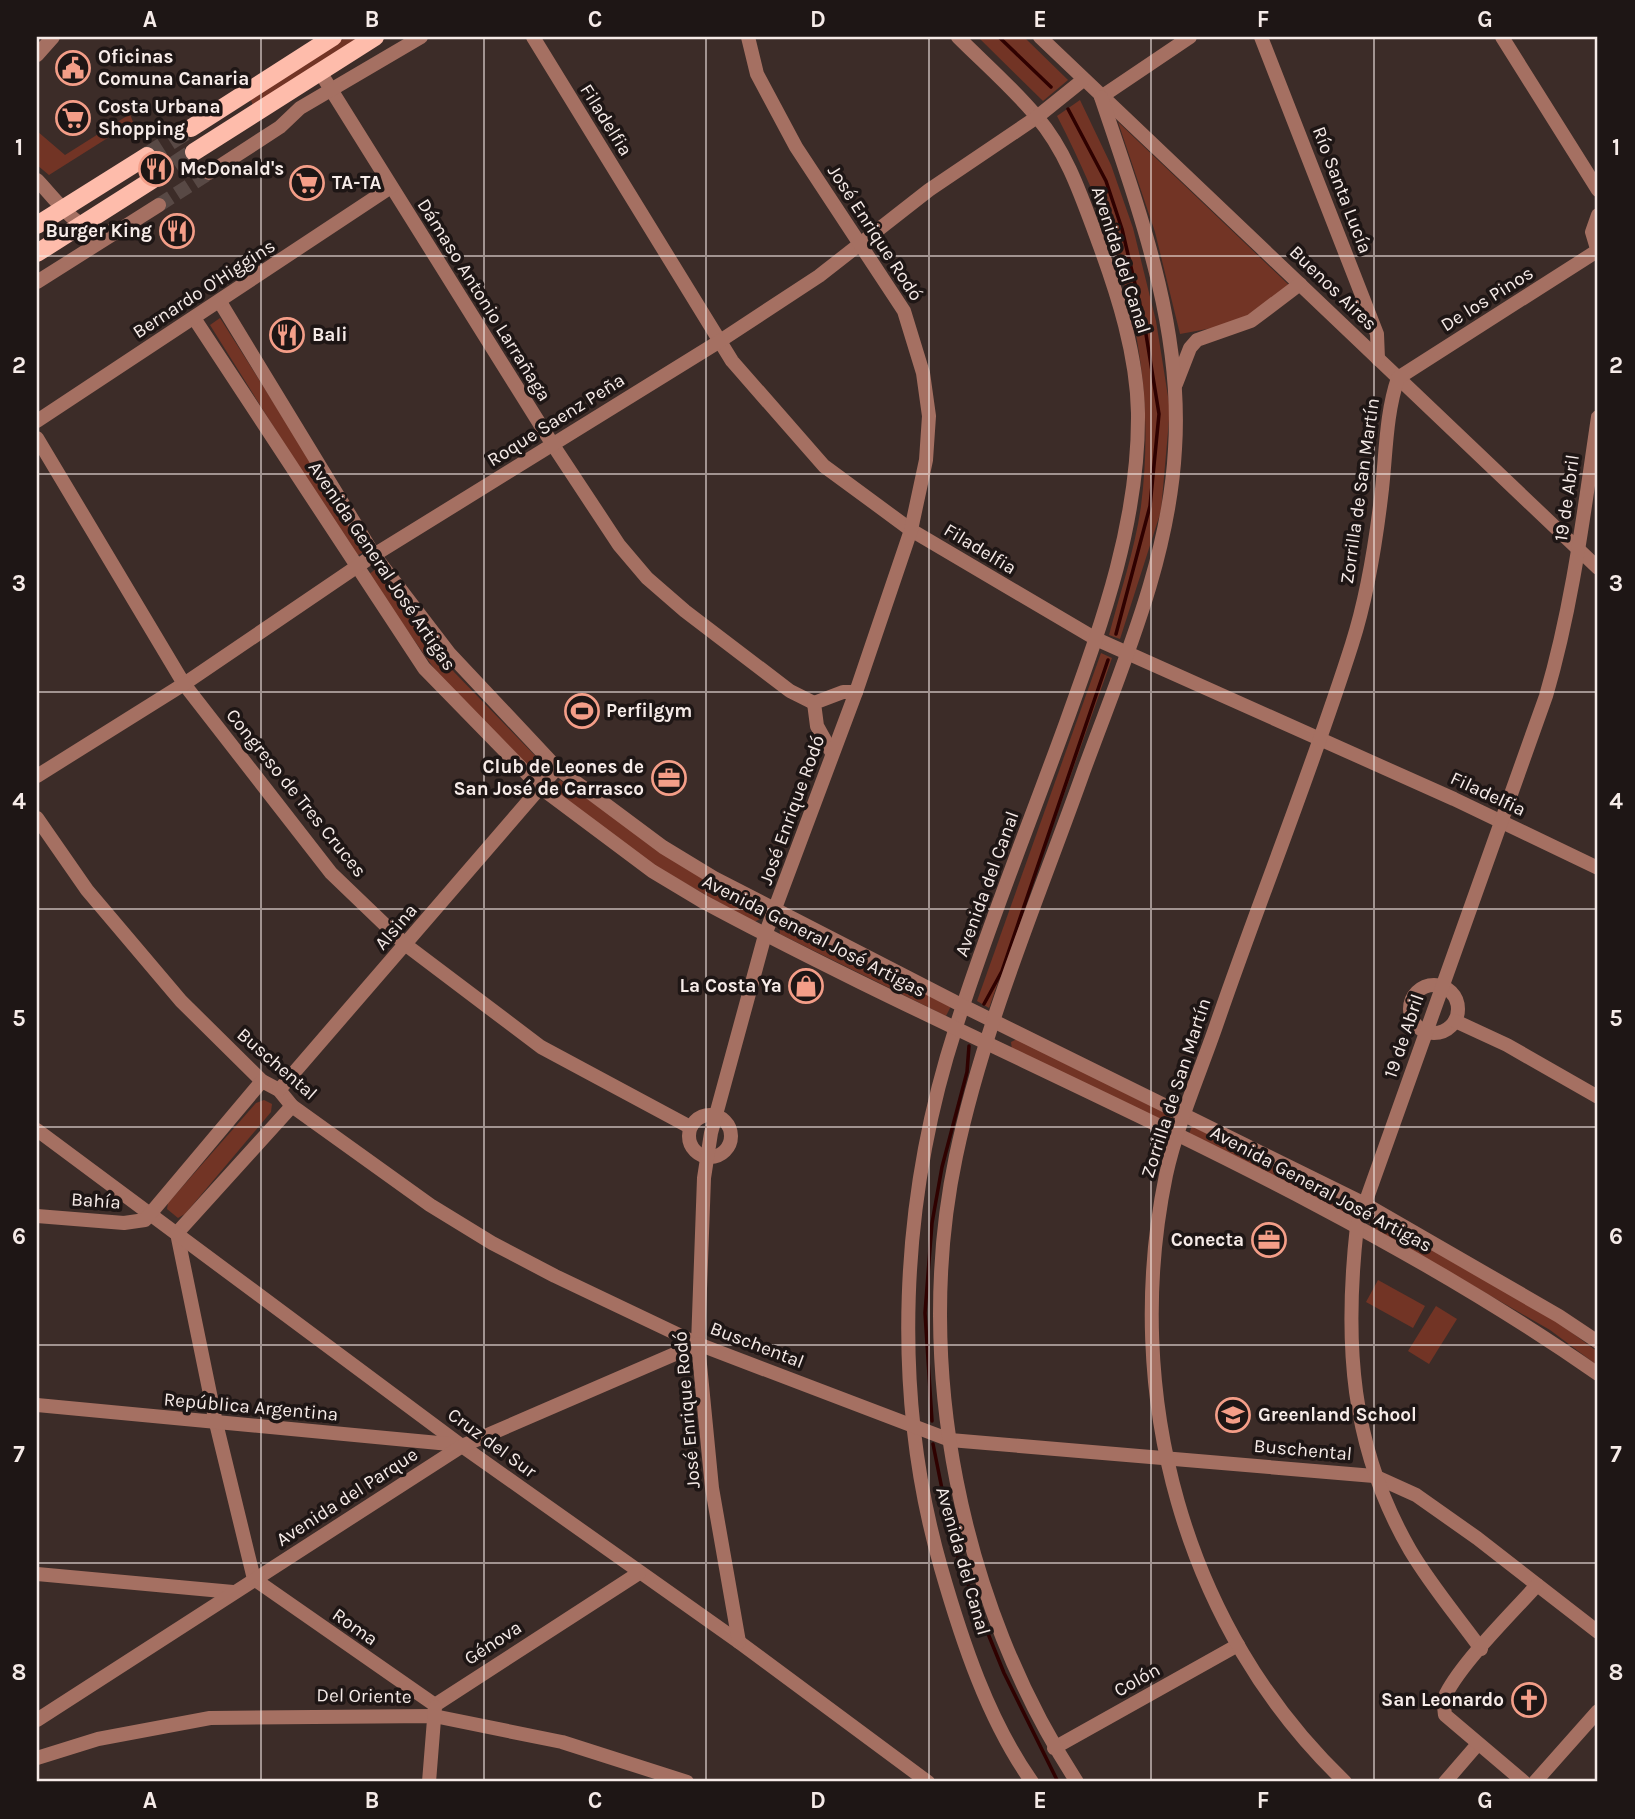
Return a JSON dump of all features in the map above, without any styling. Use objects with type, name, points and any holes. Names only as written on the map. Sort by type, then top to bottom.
[{"type":"main road","points":[[191,128],[333,37]]},
{"type":"main road","points":[[194,152],[375,37]]},
{"type":"main road","points":[[37,225],[147,156]]},
{"type":"main road","points":[[37,253],[152,180]]},
{"type":"street","points":[[37,55],[52,37]]},
{"type":"street","points":[[209,173],[279,127],[300,108],[421,37]]},
{"type":"street","name":"Filadelfia","points":[[533,37],[720,341],[774,412],[824,466],[911,530],[1096,639],[1598,868]]},
{"type":"street","name":"José Enrique Rodó","points":[[738,1642],[712,1488],[698,1344],[707,1157],[765,935],[776,912],[856,692],[911,530],[926,460],[929,416],[923,373],[904,311],[796,147],[757,74],[748,37]]},
{"type":"street","name":"Avenida del Canal","points":[[958,37],[1037,117],[1073,177],[1108,270],[1131,355],[1138,408],[1132,510],[1096,639],[955,1029],[925,1147],[914,1212],[909,1273],[912,1425],[931,1534],[949,1594],[992,1709],[1032,1782]]},
{"type":"street","name":"Buenos Aires","points":[[1040,37],[1598,568]]},
{"type":"street","points":[[1101,97],[1190,37]]},
{"type":"street","name":"Río Santa Lucía","points":[[1261,37],[1377,334],[1378,359]]},
{"type":"street","points":[[1502,37],[1598,190]]},
{"type":"street","name":"Dámaso Antonio Larrañaga","points":[[320,72],[553,445],[619,545],[647,578],[743,657],[790,691],[814,703]]},
{"type":"street","name":"Roque Saenz Peña","points":[[37,776],[184,684],[374,555],[720,341],[818,276],[929,190],[1037,117],[1083,80]]},
{"type":"street","name":"Avenida del Canal","points":[[1077,1782],[1054,1748],[1013,1664],[982,1587],[969,1540],[950,1440],[940,1337],[946,1215],[956,1154],[987,1044],[1126,653],[1162,543],[1176,446],[1176,384],[1169,336],[1152,258],[1101,97]]},
{"type":"street","points":[[38,184],[81,225],[100,233],[138,220]]},
{"type":"street","name":"Bernardo O'Higgins","points":[[37,421],[391,187]]},
{"type":"street","points":[[37,282],[159,205]]},
{"type":"street","points":[[1598,215],[1592,232],[1598,252]]},
{"type":"street","name":"De los Pinos","points":[[1398,378],[1598,252]]},
{"type":"street","points":[[1176,384],[1197,340],[1251,321],[1300,284]]},
{"type":"street","name":"Avenida General José Artigas","points":[[220,302],[374,555],[449,653],[557,768],[663,847],[776,912],[1365,1204],[1559,1316],[1598,1342]]},
{"type":"street","name":"Avenida General José Artigas","points":[[194,318],[424,668],[541,788],[652,871],[765,935],[1357,1226],[1545,1337],[1598,1374]]},
{"type":"street","name":"Zorrilla de San Martín","points":[[1345,1782],[1281,1715],[1203,1582],[1177,1506],[1167,1458],[1153,1365],[1151,1290],[1156,1233],[1167,1171],[1185,1113],[1320,740],[1362,610],[1376,537],[1389,418],[1398,378]]},
{"type":"street","name":"19 de Abril","points":[[1481,1649],[1409,1548],[1374,1476],[1352,1376],[1350,1293],[1357,1226],[1546,696],[1563,640],[1598,417]]},
{"type":"street","name":"Congreso de Tres Cruces","points":[[37,438],[184,684],[331,873],[406,944],[541,1047],[690,1128]]},
{"type":"street","points":[[832,753],[817,726],[814,703],[843,692],[856,692]]},
{"type":"street","name":"Alsina","points":[[279,1090],[557,768]]},
{"type":"street","name":"Buschental","points":[[37,818],[87,890],[181,1001],[262,1081],[279,1090],[292,1106],[430,1205],[492,1243],[698,1344],[950,1440],[1374,1476],[1416,1495],[1537,1585],[1596,1624]]},
{"type":"street","points":[[1442,986],[1457,1000],[1455,1021],[1443,1031],[1427,1032],[1411,1016],[1411,1001],[1420,989],[1442,986]]},
{"type":"street","points":[[1455,1021],[1507,1045],[1598,1097]]},
{"type":"street","points":[[150,1214],[262,1081]]},
{"type":"street","points":[[254,1579],[216,1423],[177,1234],[292,1106]]},
{"type":"street","points":[[716,1115],[728,1125],[731,1140],[722,1153],[707,1157],[700,1155],[690,1143],[690,1128],[701,1116],[716,1115]]},
{"type":"street","name":"Cruz del Sur","points":[[37,1130],[462,1446],[738,1642],[909,1777],[928,1782]]},
{"type":"street","name":"Bahía","points":[[37,1216],[137,1223],[150,1214]]},
{"type":"street","name":"Avenida del Parque","points":[[37,1720],[462,1446],[698,1344]]},
{"type":"street","name":"República Argentina","points":[[37,1405],[462,1446]]},
{"type":"street","name":"Génova","points":[[434,1711],[639,1573]]},
{"type":"street","points":[[37,1574],[233,1592]]},
{"type":"street","name":"Roma","points":[[254,1579],[434,1711]]},
{"type":"street","points":[[1524,1782],[1477,1745],[1445,1715],[1443,1704],[1447,1693],[1481,1649],[1537,1585]]},
{"type":"street","name":"Colón","points":[[1054,1748],[1238,1645]]},
{"type":"street","points":[[429,1782],[434,1711]]},
{"type":"street","name":"Del Oriente","points":[[37,1758],[98,1739],[210,1718],[434,1711],[562,1742],[687,1782]]},
{"type":"street","points":[[1535,1782],[1598,1711]]},
{"type":"street","points":[[1445,1782],[1477,1745]]},
{"type":"shaded area","points":[[346,37],[363,37],[253,106],[251,100]]},
{"type":"shaded area","points":[[978,37],[1024,37],[1068,80],[1043,101]]},
{"type":"shaded area","points":[[1080,100],[1111,165],[1133,228],[1156,321],[1170,409],[1161,511],[1120,639],[1109,635],[1141,506],[1145,454],[1144,403],[1139,353],[1130,305],[1116,257],[1100,209],[1057,116]]},
{"type":"shaded area","points":[[130,114],[133,122],[49,175],[37,165],[37,131],[65,155]]},
{"type":"shaded area","points":[[1118,122],[1291,287],[1245,322],[1180,334],[1155,232]]},
{"type":"shaded area","points":[[220,318],[367,550],[355,557],[210,325]]},
{"type":"shaded area","points":[[377,568],[454,672],[545,766],[536,776],[443,681],[368,575]]},
{"type":"shaded area","points":[[1101,653],[1112,658],[989,1008],[977,1001]]},
{"type":"shaded area","points":[[560,780],[659,849],[759,908],[762,918],[754,922],[651,864],[551,791]]},
{"type":"shaded area","points":[[786,922],[951,1006],[946,1016],[780,934],[779,925]]},
{"type":"shaded area","points":[[1017,1039],[1171,1114],[1173,1121],[1170,1124],[1012,1050],[1011,1042]]},
{"type":"shaded area","points":[[264,1100],[272,1104],[271,1112],[185,1214],[178,1218],[167,1209],[168,1203],[256,1103]]},
{"type":"shaded area","points":[[1192,1126],[1350,1204],[1350,1209],[1342,1212],[1189,1134]]},
{"type":"shaded area","points":[[1373,1216],[1556,1321],[1598,1352],[1598,1366],[1550,1330],[1373,1228],[1369,1223]]},
{"type":"shaded area","points":[[1378,1280],[1425,1306],[1413,1328],[1366,1302]]},
{"type":"shaded area","points":[[1436,1306],[1457,1319],[1429,1364],[1408,1351]]},
{"type":"waterway","points":[[999,37],[1051,87]]},
{"type":"waterway","points":[[1068,109],[1106,181],[1122,229],[1144,322],[1159,414],[1150,506],[1116,634]]},
{"type":"waterway","points":[[984,1004],[1002,971],[1108,660]]},
{"type":"waterway","points":[[932,1421],[925,1313],[932,1223],[942,1167],[967,1072],[969,1046]]},
{"type":"waterway","points":[[933,1444],[951,1534],[961,1567],[1004,1673],[1058,1782]]},
{"type":"tunnel","points":[[147,156],[191,128]]},
{"type":"tunnel","points":[[152,180],[194,152]]},
{"type":"tunnel","points":[[159,205],[209,173]]},
{"type":"place","name":"Oficinas Comuna Canaria","points":[[73,68]]},
{"type":"place","name":"Costa Urbana Shopping","points":[[73,118]]},
{"type":"place","name":"McDonald's","points":[[156,169]]},
{"type":"place","name":"TA-TA","points":[[307,183]]},
{"type":"place","name":"Burger King","points":[[177,231]]},
{"type":"place","name":"Bali","points":[[287,335]]},
{"type":"place","name":"Perfilgym","points":[[582,711]]},
{"type":"place","name":"Club de Leones de San José de Carrasco","points":[[669,778]]},
{"type":"place","name":"La Costa Ya","points":[[806,986]]},
{"type":"place","name":"Conecta","points":[[1269,1240]]},
{"type":"place","name":"Greenland School","points":[[1233,1415]]},
{"type":"place","name":"San Leonardo","points":[[1529,1700]]}]
